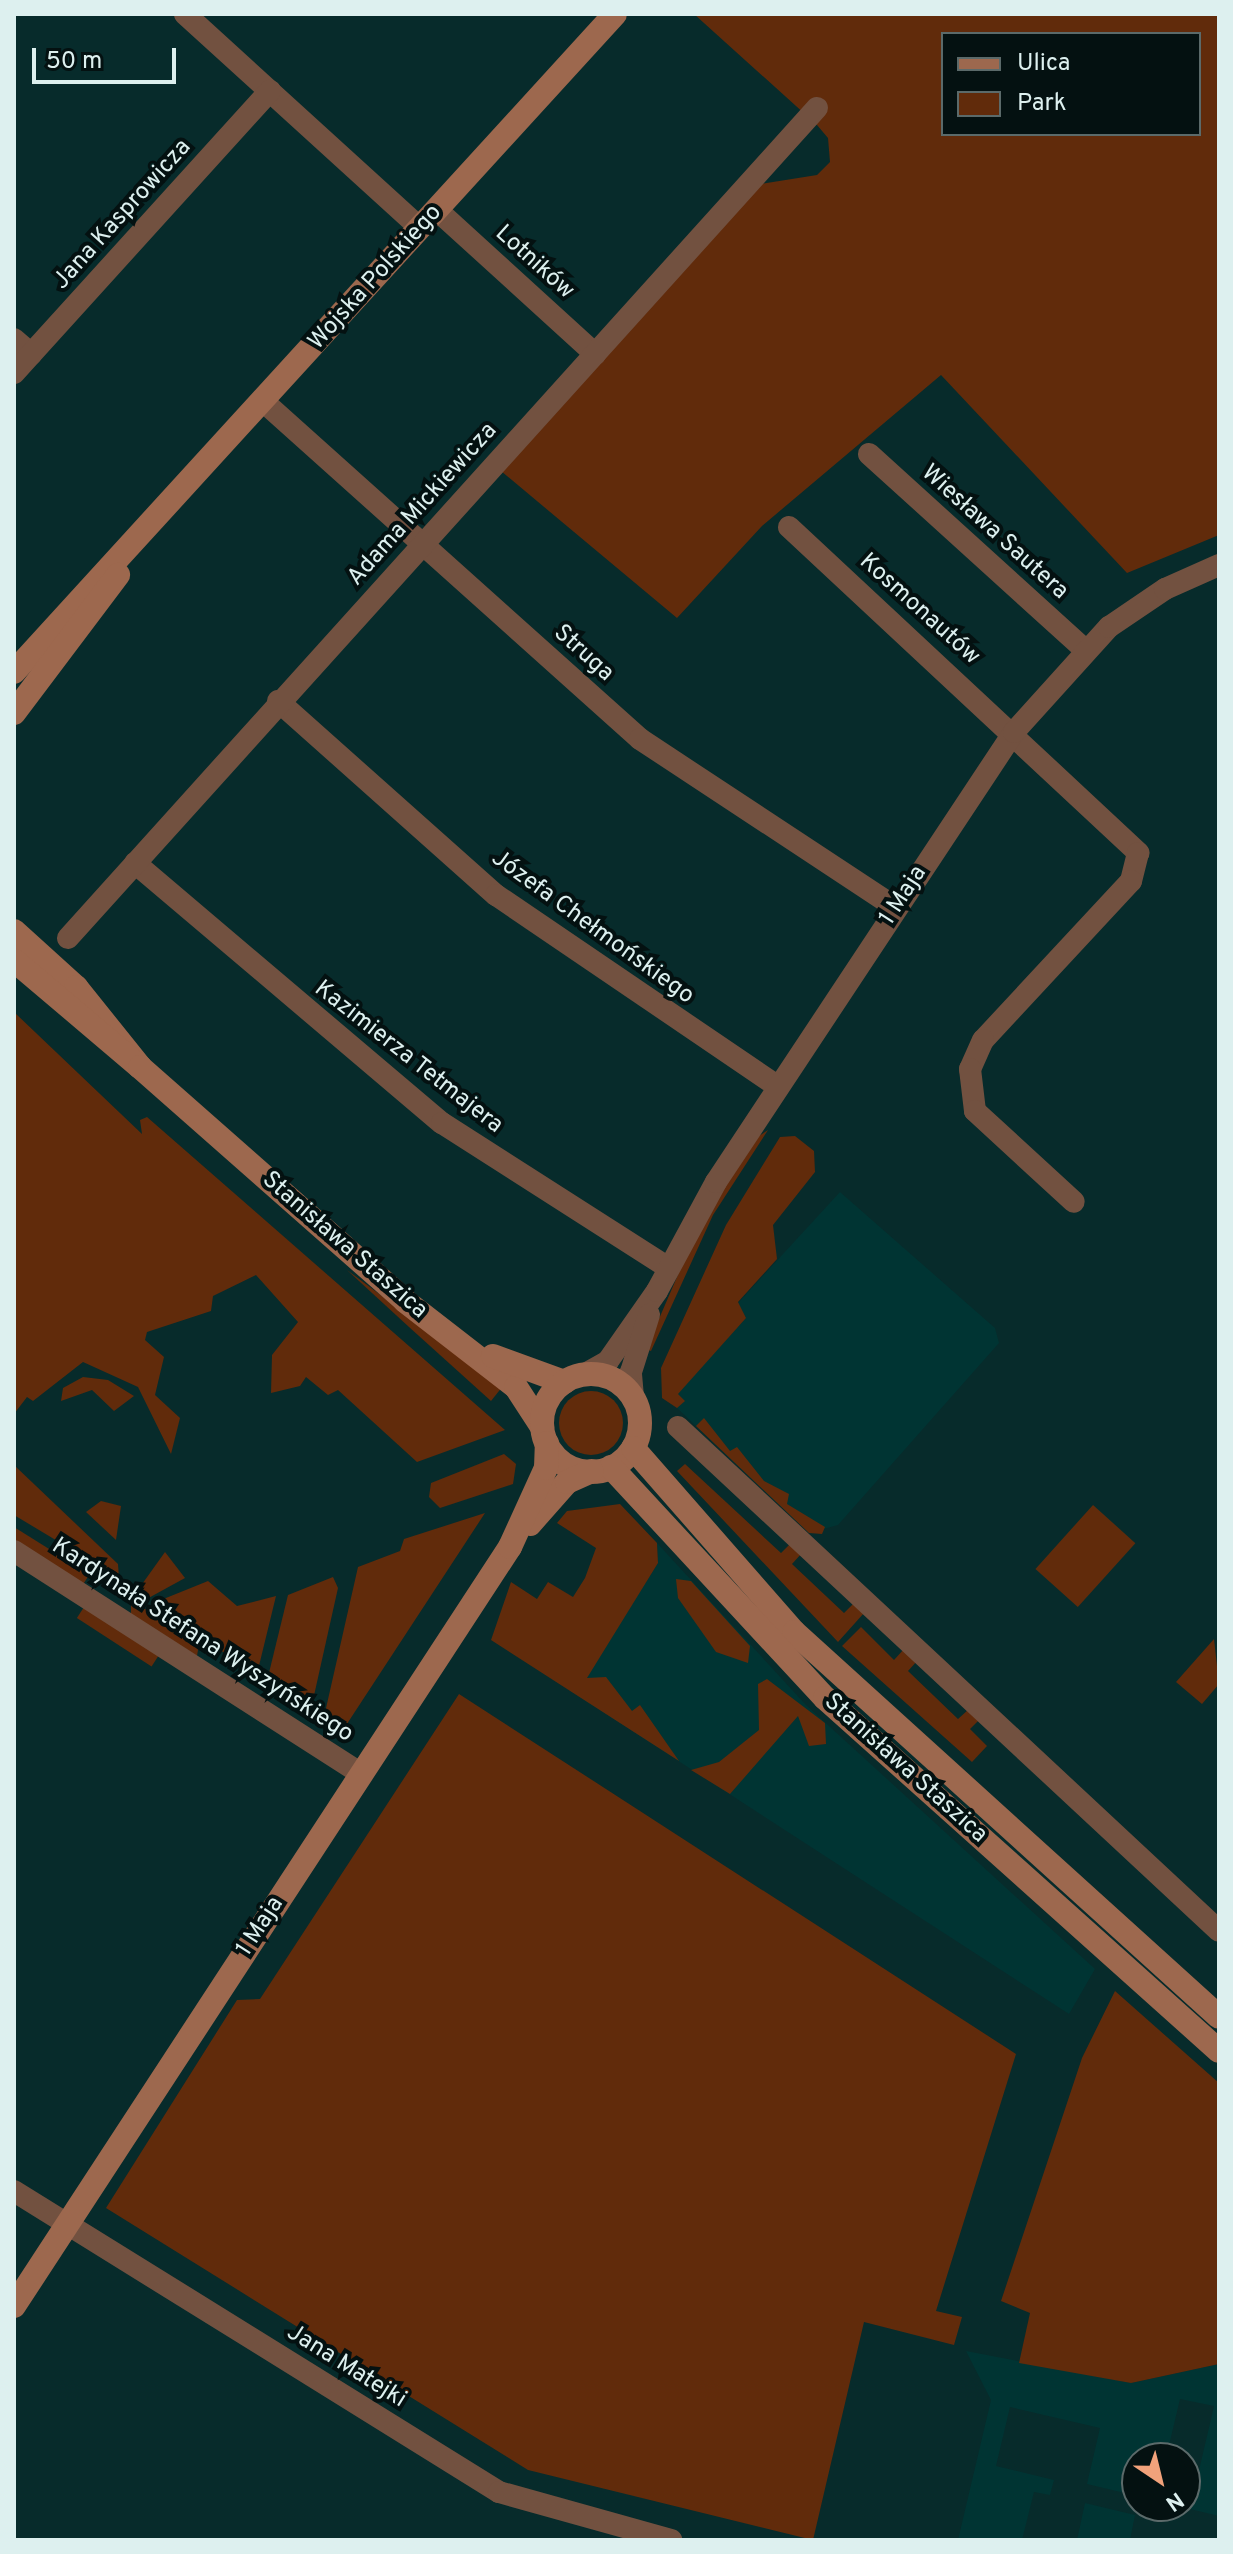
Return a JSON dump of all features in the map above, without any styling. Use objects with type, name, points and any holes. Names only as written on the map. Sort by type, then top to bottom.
[{"type":"street","name":"Lotników","points":[[185,14],[270,91],[595,354]]},
{"type":"street","name":"Wojska Polskiego","points":[[14,672],[138,542],[615,14]]},
{"type":"street","name":"Jana Kasprowicza","points":[[14,373],[22,346],[270,91]]},
{"type":"street","name":"Adama Mickiewicza","points":[[68,938],[278,701],[423,546],[817,108]]},
{"type":"street","name":"Struga","points":[[264,402],[640,739],[896,908]]},
{"type":"street","name":"Wiesława Sautera","points":[[869,454],[1085,650]]},
{"type":"street","name":"Kosmonautów","points":[[789,527],[1133,844],[1140,863],[983,1040],[970,1069],[975,1111],[1074,1202]]},
{"type":"street","name":"Wojska Polskiego","points":[[14,713],[138,542]]},
{"type":"street","name":"1 Maja","points":[[575,1378],[615,1354],[657,1291],[778,1087],[1014,732],[1085,650],[1150,597],[1219,565]]},
{"type":"street","name":"Józefa Chełmońskiego","points":[[278,701],[496,895],[778,1087]]},
{"type":"street","name":"Kazimierza Tetmajera","points":[[135,863],[419,1105],[669,1268]]},
{"type":"street","name":"Stanisława Staszica","points":[[14,931],[85,997],[140,1067]]},
{"type":"street","name":"Stanisława Staszica","points":[[14,960],[405,1301],[468,1346],[531,1403],[545,1435]]},
{"type":"street","name":"1 Maja","points":[[633,1397],[631,1372],[657,1291]]},
{"type":"street","points":[[468,1346],[575,1378],[613,1379],[633,1397],[640,1423],[633,1448],[601,1469],[565,1464],[545,1435],[547,1401],[575,1378]]},
{"type":"street","points":[[678,1427],[1219,1931]]},
{"type":"street","name":"1 Maja","points":[[510,1547],[546,1468],[545,1435]]},
{"type":"street","name":"Stanisława Staszica","points":[[633,1448],[794,1632],[1219,2017]]},
{"type":"street","name":"1 Maja","points":[[14,2306],[65,2222],[510,1547],[567,1482],[601,1469]]},
{"type":"street","name":"Stanisława Staszica","points":[[601,1469],[825,1698],[1219,2051]]},
{"type":"street","name":"Kardynała Stefana Wyszyńskiego","points":[[14,1551],[362,1774]]},
{"type":"street","name":"Jana Matejki","points":[[14,2191],[499,2492],[671,2540]]},
{"type":"shaded area","points":[[840,1192],[995,1328],[999,1343],[838,1525],[809,1533],[677,1408],[677,1394],[746,1318],[738,1303]]},
{"type":"shaded area","points":[[657,1543],[806,1705],[1095,1969],[1069,2014],[575,1694],[658,1563]]},
{"type":"shaded area","points":[[966,2351],[1131,2383],[1219,2364],[1219,2516],[1201,2512],[1201,2462],[1214,2406],[1180,2399],[1170,2442],[1121,2442],[1121,2492],[1087,2484],[1100,2428],[1010,2407],[996,2466],[1054,2480],[1050,2495],[1034,2492],[1022,2540],[958,2540],[991,2400]]},
{"type":"shaded area","points":[[1085,2503],[1121,2512],[1121,2522],[1134,2522],[1130,2540],[1077,2540]]},
{"type":"green space","points":[[694,14],[1219,14],[1219,535],[1127,573],[941,375],[762,526],[677,618],[501,471],[760,184],[817,175],[830,162],[828,138]]},
{"type":"green space","points":[[14,1012],[142,1134],[140,1120],[147,1117],[505,1430],[417,1462],[338,1390],[328,1395],[306,1377],[300,1386],[271,1393],[272,1355],[298,1322],[256,1275],[213,1296],[211,1311],[147,1332],[145,1340],[164,1357],[155,1395],[180,1418],[171,1454],[138,1387],[83,1362],[33,1401],[27,1397],[14,1414]]},
{"type":"green space","points":[[768,1130],[713,1215],[651,1351],[646,1349],[702,1219],[753,1140]]},
{"type":"green space","points":[[795,1136],[814,1151],[815,1172],[773,1225],[777,1259],[738,1302],[746,1318],[678,1394],[685,1401],[677,1408],[662,1398],[661,1368],[726,1225],[780,1137]]},
{"type":"green space","points":[[347,1270],[503,1386],[491,1401],[409,1327]]},
{"type":"green space","points":[[83,1377],[108,1380],[134,1396],[114,1411],[92,1390],[61,1401],[63,1388]]},
{"type":"green space","points":[[585,1391],[597,1391],[614,1400],[621,1411],[621,1435],[614,1446],[597,1455],[585,1455],[573,1450],[564,1441],[559,1429],[559,1417],[564,1405],[573,1396]]},
{"type":"green space","points":[[704,1418],[730,1451],[737,1447],[764,1481],[789,1494],[787,1504],[825,1527],[822,1534],[809,1533],[696,1426]]},
{"type":"green space","points":[[504,1454],[516,1464],[513,1484],[440,1508],[429,1497],[431,1483]]},
{"type":"green space","points":[[685,1464],[781,1553],[791,1543],[802,1553],[792,1564],[844,1613],[854,1603],[864,1613],[838,1642],[677,1471]]},
{"type":"green space","points":[[14,1465],[118,1564],[119,1578],[14,1515]]},
{"type":"green space","points":[[101,1501],[121,1506],[116,1540],[86,1512]]},
{"type":"green space","points":[[620,1504],[657,1543],[658,1563],[587,1678],[606,1677],[632,1711],[640,1705],[679,1761],[491,1640],[511,1582],[537,1599],[548,1582],[573,1597],[585,1578],[596,1548],[557,1523],[567,1511]]},
{"type":"green space","points":[[1093,1505],[1135,1543],[1078,1607],[1035,1569]]},
{"type":"green space","points":[[485,1513],[343,1730],[324,1717],[358,1567],[400,1551],[404,1539]]},
{"type":"green space","points":[[14,1527],[89,1574],[83,1585],[14,1542]]},
{"type":"green space","points":[[165,1552],[185,1578],[143,1601],[135,1594]]},
{"type":"green space","points":[[333,1577],[338,1588],[311,1709],[267,1681],[288,1595]]},
{"type":"green space","points":[[676,1579],[691,1581],[750,1646],[748,1663],[716,1652],[678,1598]]},
{"type":"green space","points":[[208,1581],[237,1606],[276,1596],[257,1674],[158,1610],[161,1600]]},
{"type":"green space","points":[[131,1600],[199,1644],[197,1656],[131,1615]]},
{"type":"green space","points":[[84,1607],[159,1655],[152,1666],[77,1618]]},
{"type":"green space","points":[[861,1627],[894,1660],[904,1649],[918,1660],[908,1671],[958,1719],[969,1709],[980,1719],[970,1729],[987,1746],[972,1762],[842,1646]]},
{"type":"green space","points":[[1214,1639],[1219,1684],[1202,1704],[1176,1682]]},
{"type":"green space","points":[[767,1679],[825,1723],[826,1744],[809,1746],[798,1716],[730,1794],[691,1770],[719,1762],[759,1730],[758,1684]]},
{"type":"green space","points":[[459,1694],[1016,2054],[936,2311],[962,2317],[954,2345],[864,2322],[813,2540],[528,2470],[106,2208],[237,2000],[260,1999]]},
{"type":"green space","points":[[1115,1991],[1219,2083],[1219,2364],[1131,2383],[1019,2363],[1030,2313],[1001,2301],[1082,2058]]}]
